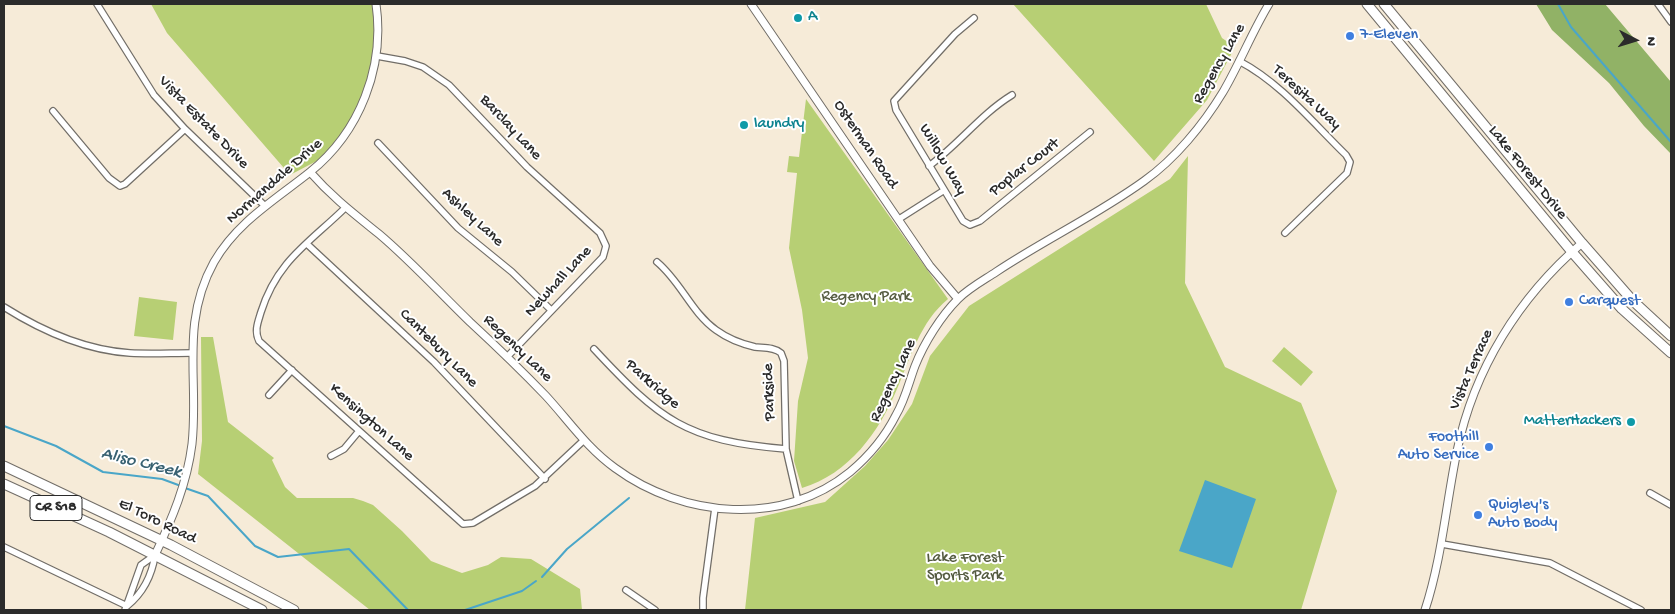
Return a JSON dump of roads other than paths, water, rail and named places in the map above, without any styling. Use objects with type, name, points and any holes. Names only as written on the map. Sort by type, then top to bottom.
[{"type":"main road","name":"Lake Forest Drive","points":[[1367,4],[1572,252],[1622,309],[1671,353]]},
{"type":"main road","name":"Lake Forest Drive","points":[[1384,4],[1582,243],[1632,300],[1671,336]]},
{"type":"main road","name":"El Toro Road","points":[[4,466],[162,540],[294,610]]},
{"type":"main road","name":"El Toro Road","points":[[4,484],[155,555],[262,610]]},
{"type":"street","name":"Vista Estate Drive","points":[[97,4],[154,95],[185,129],[265,206]]},
{"type":"street","name":"Normandale Drive","points":[[126,608],[139,596],[153,569],[155,555],[179,504],[188,467],[192,434],[192,354],[197,305],[211,268],[229,240],[265,206],[310,172],[334,149],[356,116],[370,85],[377,56],[379,19],[376,4]]},
{"type":"street","name":"Osterman Road","points":[[751,4],[899,220],[939,277],[958,299]]},
{"type":"street","name":"Regency Lane","points":[[310,172],[345,208],[379,234],[507,357],[548,398],[583,441],[615,468],[642,485],[690,504],[715,508],[754,510],[798,500],[823,489],[848,474],[878,444],[898,413],[928,340],[958,299],[1018,257],[1143,182],[1156,171],[1203,120],[1222,93],[1269,4]]},
{"type":"street","points":[[1658,4],[1671,22]]},
{"type":"street","name":"Willow Way","points":[[974,18],[954,34],[894,101],[896,110],[943,191],[963,221],[970,225],[974,224]]},
{"type":"street","name":"Barclay Lane","points":[[377,56],[405,60],[423,67],[449,85],[527,167],[600,233],[606,246]]},
{"type":"street","name":"Teresita Way","points":[[1239,61],[1264,76],[1282,91],[1346,155],[1350,162],[1347,173],[1285,233]]},
{"type":"street","points":[[929,166],[948,152],[994,105],[1012,95]]},
{"type":"street","points":[[52,111],[109,178],[120,186],[126,184],[185,129]]},
{"type":"street","name":"Poplar Court","points":[[974,224],[1090,132]]},
{"type":"street","name":"Ashley Lane","points":[[378,143],[458,228],[512,272],[551,310]]},
{"type":"street","points":[[899,220],[943,191]]},
{"type":"street","points":[[307,244],[345,208]]},
{"type":"street","name":"Vista Terrace","points":[[1425,610],[1437,572],[1458,449],[1476,390],[1494,349],[1513,318],[1539,286],[1582,243]]},
{"type":"street","name":"Kensington Lane","points":[[307,244],[285,264],[274,280],[258,324],[256,334],[259,341],[460,523],[473,523],[545,479]]},
{"type":"street","name":"Cantebury Lane","points":[[307,244],[434,362],[545,479]]},
{"type":"street","name":"Newhall Lane","points":[[507,357],[603,258],[606,246]]},
{"type":"street","name":"Parkside","points":[[657,262],[673,276],[698,314],[717,331],[747,345],[775,349],[781,353],[784,362],[786,450],[798,500]]},
{"type":"street","points":[[4,308],[37,327],[93,347],[128,353],[192,354]]},
{"type":"street","name":"Parkridge","points":[[594,349],[635,392],[676,424],[701,435],[728,443],[786,450]]},
{"type":"street","points":[[269,395],[292,370]]},
{"type":"street","points":[[330,456],[344,449],[359,431]]},
{"type":"street","points":[[545,479],[583,441]]},
{"type":"street","points":[[1650,493],[1671,505]]},
{"type":"street","points":[[703,610],[715,508]]},
{"type":"street","points":[[1442,544],[1550,563],[1641,610]]},
{"type":"street","points":[[4,547],[126,608]]},
{"type":"street","name":"Normandale Drive","points":[[126,608],[133,583],[141,565],[155,555]]},
{"type":"street","points":[[626,590],[655,610]]},
{"type":"water","points":[[1205,480],[1256,499],[1232,568],[1179,551]]},
{"type":"waterway","points":[[1558,4],[1571,27],[1671,142]]},
{"type":"waterway","name":"Aliso Creek","points":[[4,426],[56,446],[103,472],[162,479],[181,486]]},
{"type":"waterway","name":"Aliso Creek","points":[[185,488],[208,496],[255,546],[278,557],[349,549],[408,610]]},
{"type":"waterway","points":[[542,577],[567,549],[629,498]]},
{"type":"waterway","points":[[465,610],[522,591],[536,581]]},
{"type":"place","name":"A","points":[[798,18]]},
{"type":"place","name":"7-Eleven","points":[[1350,36]]},
{"type":"place","name":"laundry","points":[[744,125]]},
{"type":"place","name":"Carquest","points":[[1569,302]]},
{"type":"place","name":"MatterHackers","points":[[1631,422]]},
{"type":"place","name":"Foothill Auto Service","points":[[1489,447]]},
{"type":"place","name":"Quigley's Auto Body","points":[[1478,515]]},
{"type":"park label","name":"Regency Park","points":[[866,298]]},
{"type":"park label","name":"Lake Forest Sports Park","points":[[965,568]]}]
